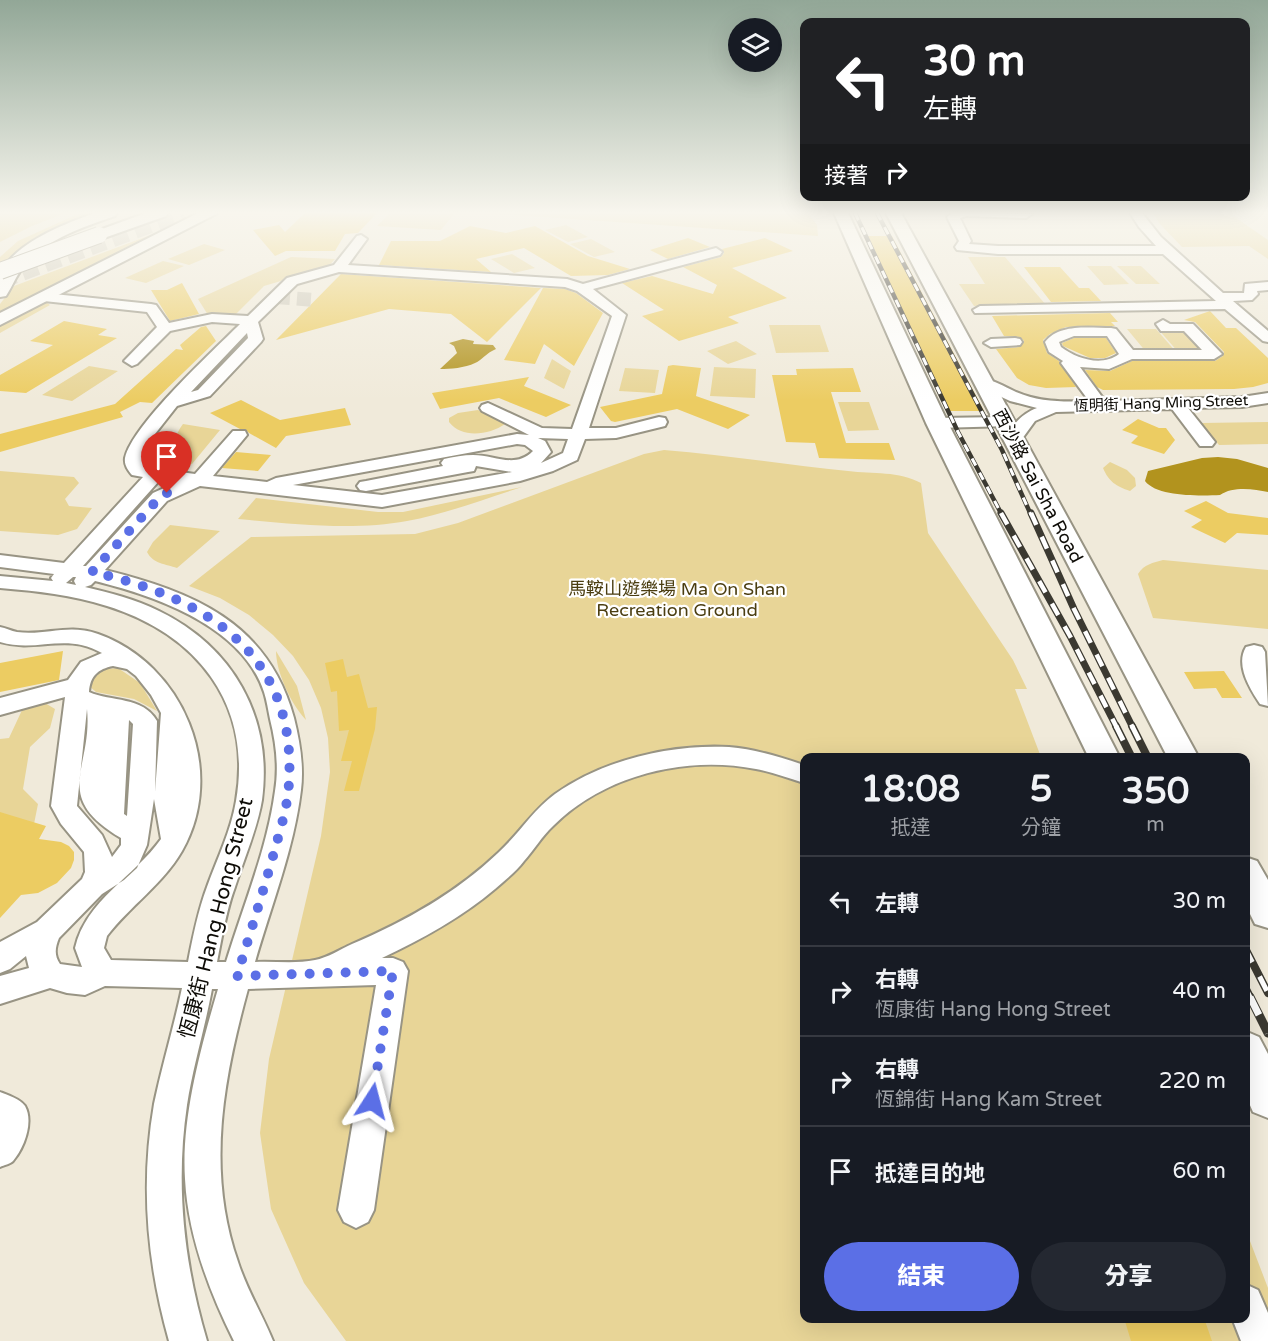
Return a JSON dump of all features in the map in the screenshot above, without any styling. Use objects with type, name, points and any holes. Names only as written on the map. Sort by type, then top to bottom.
[{"type":"main road","points":[[0,292],[9,276]]},
{"type":"main road","points":[[0,320],[85,276]]},
{"type":"main road","points":[[870,276],[937,423],[1102,753]]},
{"type":"main road","name":"西沙路 Sai Sha Road","points":[[926,276],[1181,753]]},
{"type":"main road","points":[[1250,880],[1268,913]]},
{"type":"main road","points":[[1250,1060],[1268,1098]]},
{"type":"street","points":[[132,361],[165,328],[212,318],[251,321],[292,281],[312,276]]},
{"type":"street","points":[[251,321],[256,339],[204,393],[171,403],[147,433],[134,457],[134,465],[138,471],[295,493],[382,501],[502,480],[540,470],[571,456],[619,315],[582,288],[567,283],[454,276]]},
{"type":"street","points":[[582,288],[628,276]]},
{"type":"street","points":[[1197,276],[1268,338]]},
{"type":"street","points":[[980,310],[1172,306],[1182,311],[1197,313],[1206,309],[1204,305],[1247,297],[1251,294],[1250,287],[1268,286]]},
{"type":"street","points":[[44,297],[151,308],[165,328]]},
{"type":"street","points":[[1226,301],[1268,301]]},
{"type":"street","points":[[1126,355],[1214,354],[1188,327],[1166,328],[1163,324]]},
{"type":"street","points":[[991,342],[1015,342]]},
{"type":"street","points":[[1070,363],[1101,406]]},
{"type":"street","name":"恆明街 Hang Ming Street","points":[[984,383],[1016,398],[1054,407],[1242,402],[1268,398]]},
{"type":"street","points":[[1178,404],[1206,442]]},
{"type":"street","name":"恆明街 Hang Ming Street","points":[[1009,430],[1032,414],[1054,407]]},
{"type":"street","points":[[488,408],[538,432],[616,433],[659,422]]},
{"type":"street","points":[[937,423],[1009,430]]},
{"type":"street","points":[[72,580],[160,497],[200,480],[240,435]]},
{"type":"street","points":[[256,487],[516,439],[529,440],[539,445],[542,452],[535,461],[514,467],[400,488],[345,483]]},
{"type":"street","points":[[295,493],[462,461],[514,467]]},
{"type":"street","points":[[366,486],[490,463]]},
{"type":"street","points":[[72,580],[155,475]]},
{"type":"street","name":"恆康街 Hang Hong Street","points":[[0,561],[72,580],[139,610],[182,633],[211,657],[225,675],[232,685],[245,717],[249,741],[249,796],[244,824],[213,914],[177,1071],[163,1160],[162,1212],[167,1262],[176,1306],[188,1341]]},
{"type":"street","name":"恆康街 Hang Hong Street","points":[[0,582],[72,580],[147,587],[199,610],[217,621],[240,641],[261,667],[280,703],[286,732],[289,784],[283,819],[221,1032],[202,1140],[202,1177],[206,1212],[217,1256],[233,1300],[254,1341]]},
{"type":"street","points":[[0,634],[25,641],[73,635],[102,644],[153,678],[182,732],[187,758],[187,792],[179,827],[173,843],[151,872],[110,910],[96,930],[91,949],[92,957],[104,973]]},
{"type":"street","points":[[73,635],[91,694]]},
{"type":"street","points":[[1254,652],[1257,681],[1268,698]]},
{"type":"street","points":[[126,659],[102,661],[88,668],[91,694],[92,795],[95,804],[111,818],[135,833]]},
{"type":"street","points":[[91,694],[74,710],[64,806],[70,820],[92,838],[98,849],[100,873],[92,886]]},
{"type":"street","points":[[0,707],[91,694],[139,714],[145,721],[141,813],[134,845],[127,860],[114,872],[92,886],[47,931],[11,950],[0,960]]},
{"type":"street","points":[[317,974],[396,938],[477,888],[510,860],[545,817],[590,785],[641,765],[697,756],[754,760],[800,773]]},
{"type":"street","points":[[47,931],[41,947],[41,961],[50,975]]},
{"type":"street","points":[[0,990],[50,975],[68,980],[85,981],[104,973],[237,976],[393,971],[356,1210]]},
{"type":"street","points":[[0,1108],[12,1116],[11,1131],[0,1150]]},
{"type":"street","points":[[1250,1316],[1260,1341]]},
{"type":"green space","points":[[42,276],[76,276],[0,313],[0,304],[14,286]]},
{"type":"green space","points":[[130,276],[163,276],[146,283],[125,278]]},
{"type":"green space","points":[[250,276],[299,276],[264,286],[234,316],[208,315],[198,299]]},
{"type":"green space","points":[[980,276],[1021,276],[1046,305],[974,306],[959,284],[985,284]]},
{"type":"green space","points":[[1096,276],[1121,276],[1129,284],[1104,285]]},
{"type":"green space","points":[[1127,276],[1151,276],[1160,284],[1136,284]]},
{"type":"green space","points":[[46,302],[50,305],[0,333],[0,323]]},
{"type":"green space","points":[[769,325],[820,325],[829,352],[776,353]]},
{"type":"green space","points":[[1127,329],[1156,329],[1177,353],[1147,353]]},
{"type":"green space","points":[[1158,329],[1187,329],[1209,353],[1179,353]]},
{"type":"green space","points":[[736,341],[757,354],[728,364],[707,351]]},
{"type":"green space","points":[[552,359],[571,371],[564,389],[544,378]]},
{"type":"green space","points":[[89,366],[118,371],[72,401],[42,395]]},
{"type":"green space","points":[[714,367],[756,369],[755,398],[710,396]]},
{"type":"green space","points":[[625,368],[659,370],[655,393],[619,391]]},
{"type":"green space","points":[[838,402],[869,402],[879,430],[848,431]]},
{"type":"green space","points":[[478,410],[505,424],[491,431],[476,434],[461,431],[449,422],[449,418],[458,413]]},
{"type":"green space","points":[[1268,422],[1268,444],[1219,445],[1201,423]]},
{"type":"green space","points":[[183,424],[220,430],[192,464],[181,466],[176,455],[175,440]]},
{"type":"green space","name":"馬鞍山遊樂場 Ma On Shan Recreation Ground","points":[[664,450],[904,476],[921,483],[928,533],[1013,660],[1027,689],[1015,689],[1039,753],[800,753],[800,1323],[1250,1323],[1250,1241],[1268,1288],[1268,1341],[346,1341],[304,1283],[271,1209],[260,1133],[269,1059],[321,836],[330,772],[328,738],[321,708],[309,680],[293,656],[249,615],[220,598],[189,586],[251,537],[415,534],[458,523],[644,454]]},
{"type":"green space","points":[[1110,462],[1127,470],[1135,478],[1136,486],[1130,491],[1110,480],[1103,468]]},
{"type":"green space","points":[[0,471],[74,477],[79,483],[65,499],[69,506],[92,508],[77,529],[58,535],[0,531]]},
{"type":"green space","points":[[522,487],[436,514],[387,524],[322,526],[238,519],[256,498],[378,512],[403,512]]},
{"type":"green space","points":[[170,525],[220,531],[177,568],[156,561],[147,552],[153,542]]},
{"type":"green space","points":[[1163,560],[1268,570],[1268,629],[1153,618],[1138,574],[1146,566]]},
{"type":"green space","points":[[276,651],[297,686],[306,720],[285,687]]},
{"type":"green space","points":[[118,668],[140,683],[157,711],[134,699],[96,692],[88,685],[100,672]]},
{"type":"green space","points":[[45,703],[55,709],[50,728],[30,747],[23,789],[38,804],[34,824],[0,843],[0,739],[9,738],[23,708]]},
{"type":"shaded area","points":[[463,339],[474,341],[473,344],[493,345],[496,349],[471,365],[440,369],[457,353],[454,346],[449,343]]},
{"type":"shaded area","points":[[1202,458],[1237,459],[1268,468],[1268,492],[1244,489],[1231,490],[1220,495],[1180,494],[1159,490],[1145,481],[1148,471]]},
{"type":"building","points":[[339,276],[541,288],[487,342],[451,314],[389,309],[276,340]]},
{"type":"building","points":[[652,276],[713,294],[717,285],[699,276],[746,276],[787,298],[728,317],[739,323],[679,341],[642,316],[664,310],[622,283]]},
{"type":"building","points":[[883,276],[913,276],[984,411],[947,411]]},
{"type":"building","points":[[1031,276],[1068,276],[1079,288],[1089,288],[1101,301],[1051,302]]},
{"type":"building","points":[[182,283],[199,314],[170,321],[151,290],[167,290]]},
{"type":"building","points":[[543,288],[565,289],[576,293],[603,313],[574,366],[544,344],[535,364],[504,360]]},
{"type":"building","points":[[1210,311],[1226,328],[1236,328],[1268,358],[1268,383],[1234,389],[1103,390],[1097,387],[1085,370],[1110,371],[1132,361],[1215,361],[1223,356],[1224,352],[1195,322],[1184,320]]},
{"type":"building","points":[[1110,313],[1118,322],[1111,322],[1115,326],[1066,327],[1043,340],[1047,353],[1059,361],[1076,387],[1046,388],[1029,385],[1017,378],[996,349],[1020,347],[1024,341],[1020,337],[1004,336],[992,316]]},
{"type":"building","points":[[64,321],[107,329],[98,335],[117,338],[26,393],[0,391],[0,375],[53,345],[30,341]]},
{"type":"building","points":[[206,326],[216,341],[152,403],[140,402],[120,412],[123,417],[0,452],[0,434],[115,404],[176,349],[183,350],[180,345],[201,327]]},
{"type":"building","points":[[1074,338],[1106,338],[1116,353],[1105,358],[1090,358],[1063,346],[1062,343]]},
{"type":"building","points":[[668,366],[701,368],[696,396],[750,415],[728,429],[677,409],[615,422],[611,421],[600,407],[662,394]]},
{"type":"building","points":[[853,368],[861,392],[831,392],[846,443],[889,443],[895,460],[819,458],[815,443],[786,442],[772,375],[797,375],[796,369]]},
{"type":"building","points":[[529,377],[524,386],[571,405],[546,417],[499,398],[440,409],[432,393]]},
{"type":"building","points":[[241,400],[280,420],[345,408],[351,425],[286,436],[276,448],[245,429],[240,429],[210,413]]},
{"type":"building","points":[[1138,419],[1159,428],[1166,428],[1175,440],[1164,454],[1131,443],[1138,436],[1122,430]]},
{"type":"building","points":[[236,452],[271,455],[258,471],[222,468]]},
{"type":"building","points":[[1206,501],[1228,513],[1268,518],[1268,535],[1237,533],[1225,543],[1191,527],[1202,520],[1184,511]]},
{"type":"building","points":[[63,651],[59,680],[0,692],[0,663]]},
{"type":"building","points":[[343,659],[347,677],[359,674],[368,708],[377,707],[375,729],[359,791],[344,791],[352,761],[341,761],[349,730],[339,731],[337,691],[331,692],[325,663]]},
{"type":"building","points":[[1224,671],[1242,698],[1222,698],[1216,688],[1194,689],[1184,672]]},
{"type":"building","points":[[0,812],[46,826],[39,839],[61,842],[69,846],[74,852],[74,860],[71,868],[57,883],[38,893],[21,895],[0,918]]},
{"type":"building","points":[[1126,1323],[1206,1323],[1212,1341],[1131,1341]]},
{"type":"tunnel","points":[[0,281],[15,276]]},
{"type":"tunnel","points":[[276,297],[315,300]]},
{"type":"railway","points":[[884,276],[958,432],[1002,515]]},
{"type":"railway","points":[[910,276],[1002,450],[1031,515]]},
{"type":"railway","points":[[1001,513],[1070,636],[1117,728]]},
{"type":"railway","points":[[1031,513],[1074,609],[1133,728]]},
{"type":"railway","points":[[1117,728],[1130,753]]},
{"type":"railway","points":[[1133,728],[1146,753]]},
{"type":"railway","points":[[1250,958],[1268,993]]},
{"type":"railway","points":[[1250,997],[1268,1033]]},
{"type":"route","points":[[167,493],[160,497],[92,572],[147,587],[199,610],[217,621],[240,641],[271,683],[282,710],[286,732],[290,764],[289,784],[283,819],[265,887],[237,976],[393,971],[372,1101]]}]
